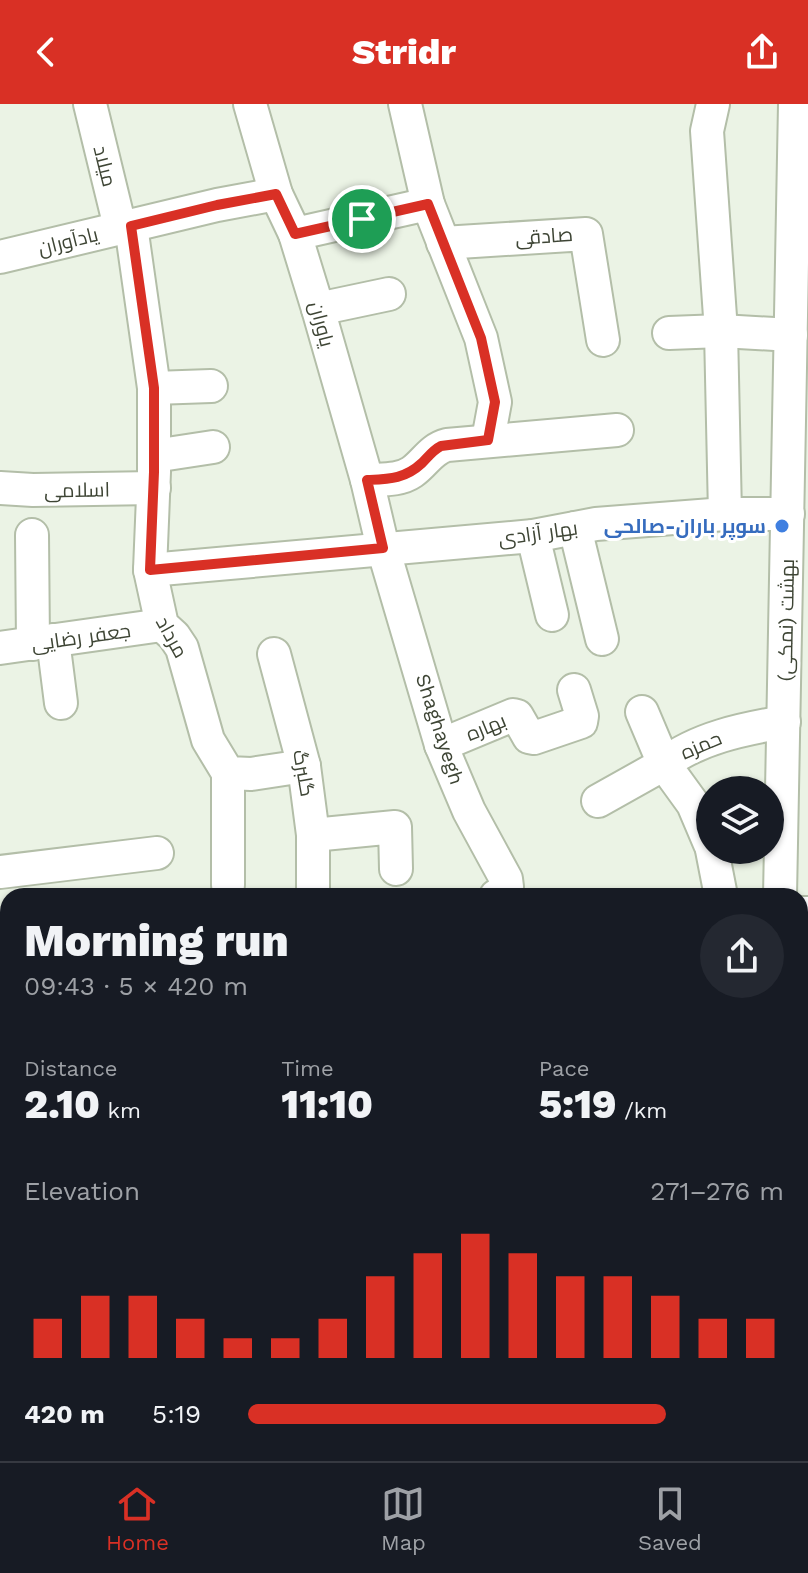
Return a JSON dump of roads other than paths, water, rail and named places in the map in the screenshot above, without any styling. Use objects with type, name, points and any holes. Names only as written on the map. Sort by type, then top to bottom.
[{"type":"street","name":"میلاد","points":[[90,104],[125,227]]},
{"type":"street","name":"یاوران","points":[[250,104],[276,194],[295,234],[318,309],[367,480],[383,548]]},
{"type":"street","points":[[405,104],[428,204],[481,338],[495,402],[488,440]]},
{"type":"street","points":[[713,104],[707,131],[721,331],[725,514]]},
{"type":"street","name":"بهشت (نمکی)","points":[[780,888],[788,514],[798,458],[791,335],[795,104]]},
{"type":"street","name":"یادآوران","points":[[0,257],[217,205],[276,194]]},
{"type":"street","points":[[295,234],[428,204]]},
{"type":"street","name":"مرداد","points":[[125,227],[154,388],[150,570],[162,625],[182,648],[208,740],[228,773]]},
{"type":"street","name":"صادقی","points":[[443,243],[586,234],[603,340]]},
{"type":"street","points":[[318,309],[389,294]]},
{"type":"street","points":[[669,333],[721,331],[791,335]]},
{"type":"street","points":[[154,388],[211,386]]},
{"type":"street","points":[[367,480],[395,479],[411,473],[441,446],[617,430]]},
{"type":"street","points":[[154,456],[213,447]]},
{"type":"street","name":"اسلامی","points":[[0,488],[154,488]]},
{"type":"street","name":"بهار آزادی","points":[[150,570],[533,536],[596,524],[725,514],[788,514]]},
{"type":"street","points":[[575,528],[602,639]]},
{"type":"street","points":[[32,535],[43,642],[61,703]]},
{"type":"street","points":[[533,536],[552,615]]},
{"type":"street","name":"Shaghayegh","points":[[383,548],[441,745],[469,811],[506,879],[507,888]]},
{"type":"street","name":"جعفر رضایی","points":[[0,648],[162,625]]},
{"type":"street","name":"گلبرگ","points":[[274,654],[304,766],[313,835],[313,888]]},
{"type":"street","name":"بهاره","points":[[441,745],[513,715],[517,716],[529,737],[534,738],[581,722],[574,690]]},
{"type":"street","points":[[598,801],[664,764],[642,712]]},
{"type":"street","name":"حمزه","points":[[696,811],[664,764],[675,755],[735,731],[784,722]]},
{"type":"street","points":[[228,885],[228,773],[251,774],[304,766]]},
{"type":"street","points":[[313,835],[395,827],[396,869]]},
{"type":"street","points":[[0,872],[157,853]]},
{"type":"street","name":"حمزه","points":[[714,864],[719,888]]},
{"type":"place","name":"سوپر باران-صالحی","points":[[782,526]]}]
